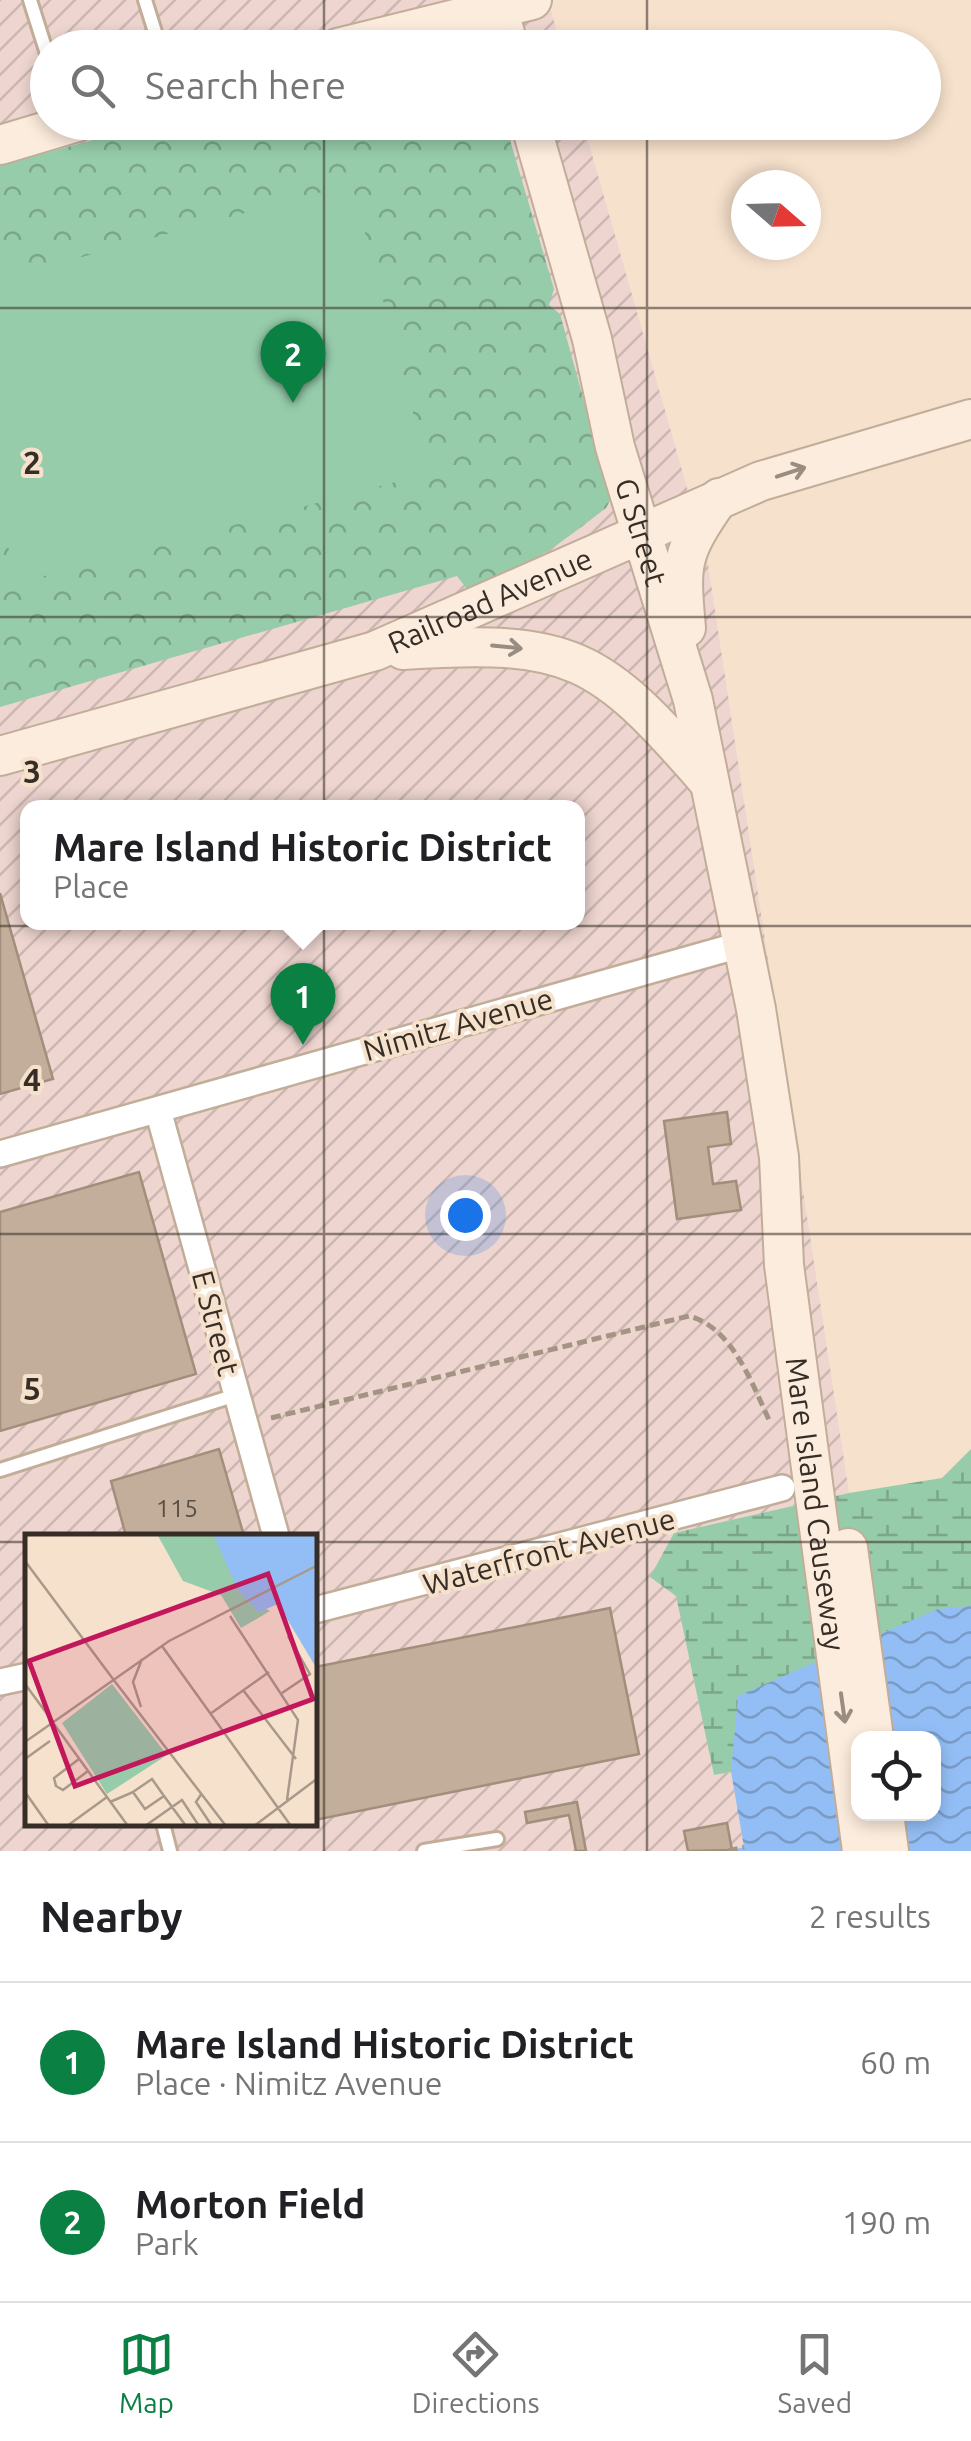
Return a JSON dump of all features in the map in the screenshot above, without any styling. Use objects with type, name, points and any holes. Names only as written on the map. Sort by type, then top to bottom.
[{"type":"main road","points":[[406,30],[508,3],[509,30]]},
{"type":"main road","points":[[0,145],[30,136]]},
{"type":"main road","name":"G Street","points":[[535,140],[641,533],[693,700],[744,944]]},
{"type":"main road","name":"Railroad Avenue","points":[[0,756],[375,652],[719,498],[805,467],[971,420]]},
{"type":"main road","points":[[693,700],[680,568],[687,548],[719,498]]},
{"type":"main road","points":[[375,652],[494,646],[539,651],[595,670],[644,707],[711,784]]},
{"type":"main road","name":"Mare Island Causeway","points":[[744,944],[873,1731]]},
{"type":"main road","name":"Mare Island Causeway","points":[[796,1263],[862,1851]]},
{"type":"main road","points":[[885,1821],[890,1851]]},
{"type":"street","name":"Nimitz Avenue","points":[[0,1154],[744,944]]},
{"type":"street","name":"E Street","points":[[158,1110],[275,1534]]},
{"type":"street","name":"Waterfront Avenue","points":[[318,1609],[782,1488]]},
{"type":"street","points":[[0,1682],[25,1677]]},
{"type":"lane","points":[[30,0],[39,30]]},
{"type":"lane","points":[[145,0],[154,30]]},
{"type":"lane","points":[[0,1470],[236,1395]]},
{"type":"lane","points":[[164,1826],[170,1851]]},
{"type":"lane","points":[[424,1851],[497,1839]]},
{"type":"path","points":[[244,1425],[674,1316],[704,1320],[734,1351]]},
{"type":"path","points":[[728,1851],[744,1847]]},
{"type":"shaded area","points":[[0,0],[548,0],[556,30],[30,30],[30,140],[588,140],[707,558],[849,1493],[674,1533],[651,1578],[676,1595],[714,1775],[731,1772],[744,1847],[725,1851],[0,1851]]},
{"type":"green space","points":[[93,140],[510,140],[554,289],[549,305],[560,314],[611,499],[606,508],[524,566],[487,583],[467,589],[457,576],[0,707],[0,165]]},
{"type":"green space","points":[[352,184],[429,473],[18,583],[0,517],[0,279]]},
{"type":"green space","points":[[971,1449],[971,1679],[753,1748],[731,1772],[714,1775],[676,1596],[650,1577],[674,1533],[849,1493],[942,1478]]},
{"type":"water","points":[[971,1606],[971,1851],[728,1851],[744,1847],[731,1772],[738,1696],[938,1609]]},
{"type":"building","points":[[0,893],[53,1079],[0,1094]]},
{"type":"building","points":[[727,1112],[731,1144],[708,1147],[713,1184],[736,1181],[741,1210],[677,1219],[664,1121]]},
{"type":"building","points":[[139,1172],[196,1374],[0,1431],[0,1212]]},
{"type":"building","points":[[219,1449],[243,1534],[125,1534],[111,1481]]},
{"type":"building","points":[[610,1608],[639,1754],[318,1819],[318,1666]]},
{"type":"building","points":[[577,1802],[586,1851],[576,1851],[569,1815],[527,1823],[525,1812]]},
{"type":"building","points":[[727,1823],[732,1850],[688,1851],[684,1831]]},
{"type":"place","name":"Morton Field","points":[[293,403]]},
{"type":"place","name":"Mare Island Historic District","points":[[303,1045]]}]
